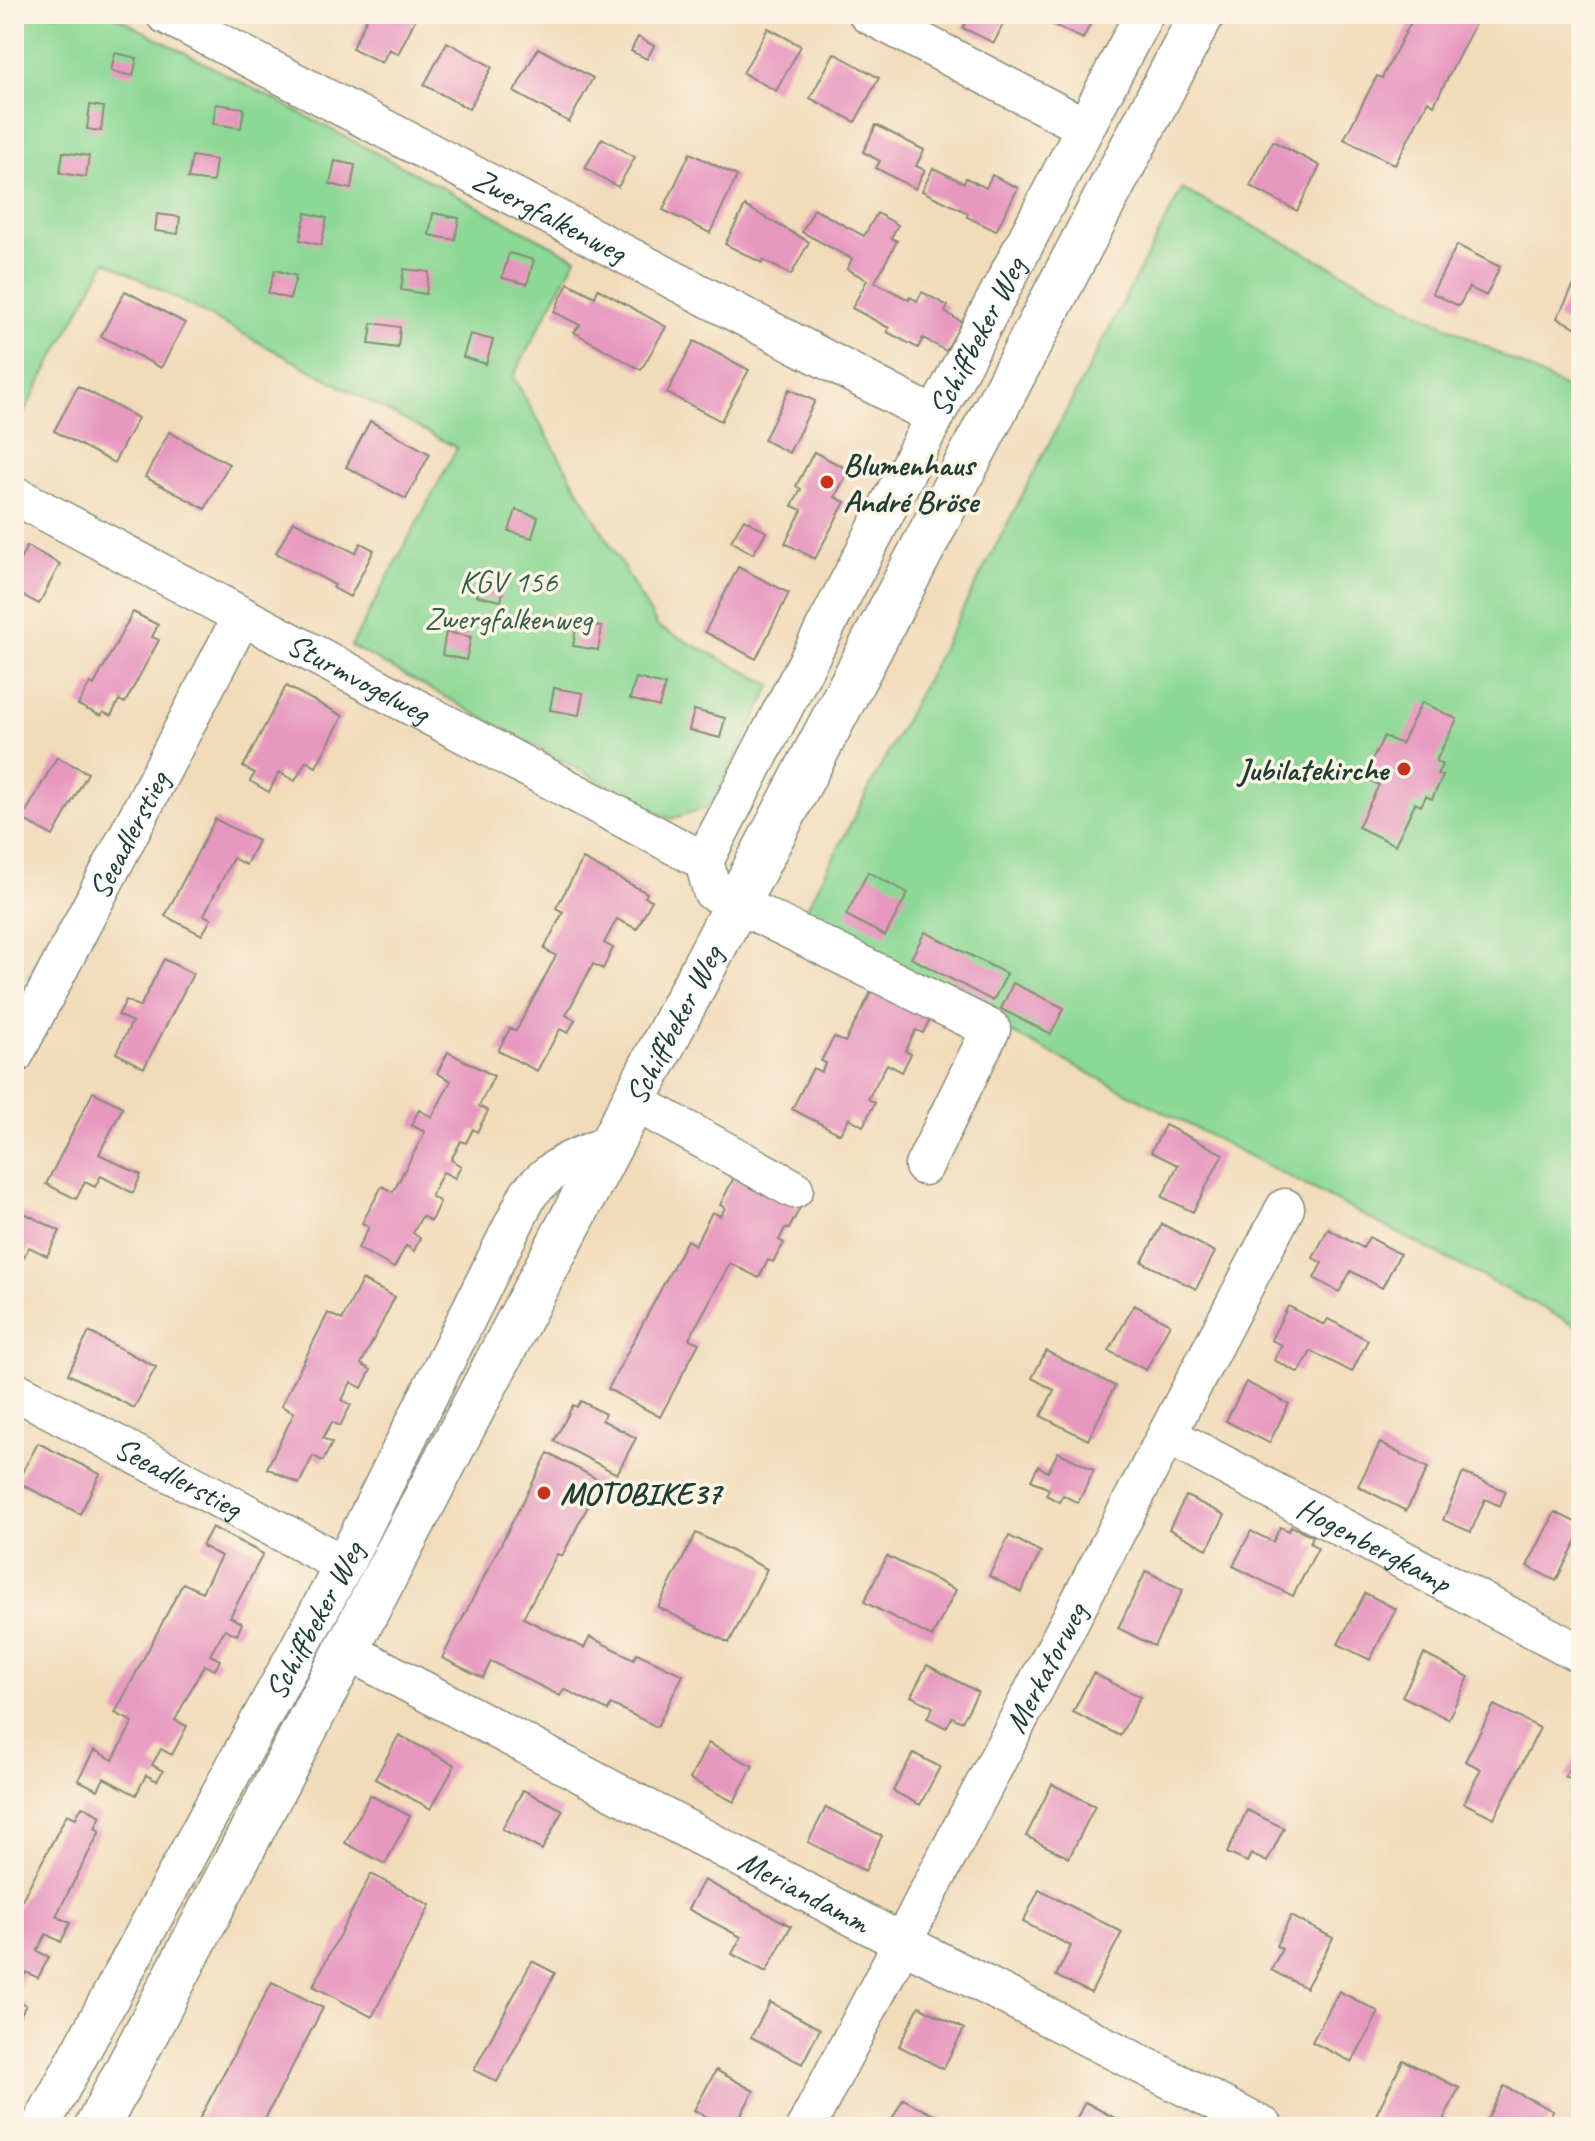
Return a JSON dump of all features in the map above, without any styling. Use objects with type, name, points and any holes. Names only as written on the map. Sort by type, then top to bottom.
[{"type":"main road","name":"Schiffbeker Weg","points":[[97,2127],[1202,14]]},
{"type":"street","name":"Zwergfalkenweg","points":[[165,14],[934,416]]},
{"type":"street","points":[[868,14],[1085,127]]},
{"type":"street","name":"Schiffbeker Weg","points":[[704,861],[1144,14]]},
{"type":"street","name":"Sturmvogelweg","points":[[14,495],[704,861]]},
{"type":"street","name":"Seeadlerstieg","points":[[14,1055],[34,986],[242,616]]},
{"type":"street","points":[[704,861],[712,891],[991,1029],[924,1166]]},
{"type":"street","points":[[633,1101],[794,1189]]},
{"type":"street","name":"Schiffbeker Weg","points":[[40,2127],[344,1565],[529,1193],[546,1173],[562,1163],[611,1144]]},
{"type":"street","name":"Merkatorweg","points":[[806,2127],[1169,1436],[1285,1208]]},
{"type":"street","name":"Seeadlerstieg","points":[[14,1390],[344,1565]]},
{"type":"street","name":"Hogenbergkamp","points":[[1169,1436],[1581,1654]]},
{"type":"street","name":"Meriandamm","points":[[346,1650],[903,1943],[1264,2127]]},
{"type":"green space","name":"KGV 156 Zwergfalkenweg","points":[[14,14],[111,14],[576,258],[513,377],[658,627],[772,685],[710,807],[670,819],[351,646],[457,448],[106,261],[14,431]]},
{"type":"green space","points":[[1182,189],[1581,396],[1581,1328],[799,923]]},
{"type":"building","points":[[369,14],[418,14],[398,54],[389,49],[382,63],[352,48]]},
{"type":"building","points":[[600,14],[627,14],[621,26]]},
{"type":"building","points":[[969,14],[1008,14],[994,43],[963,28]]},
{"type":"building","points":[[1048,14],[1108,14],[1104,21],[1094,16],[1083,39],[1045,21]]},
{"type":"building","points":[[1415,14],[1480,14],[1434,105],[1428,101],[1395,165],[1344,139],[1377,76],[1382,78]]},
{"type":"building","points":[[768,28],[801,46],[776,91],[743,73]]},
{"type":"building","points":[[638,37],[654,46],[647,59],[631,51]]},
{"type":"building","points":[[447,42],[492,67],[469,109],[424,85]]},
{"type":"building","points":[[538,48],[593,78],[569,122],[514,92]]},
{"type":"building","points":[[115,53],[137,58],[133,76],[111,71]]},
{"type":"building","points":[[834,53],[879,78],[855,122],[810,98]]},
{"type":"building","points":[[216,104],[244,108],[241,128],[213,124]]},
{"type":"building","points":[[90,105],[104,107],[101,131],[87,129]]},
{"type":"building","points":[[876,125],[924,150],[916,166],[925,170],[915,189],[876,168],[880,161],[863,152]]},
{"type":"building","points":[[602,138],[635,157],[618,187],[585,168]]},
{"type":"building","points":[[1273,141],[1320,166],[1297,211],[1250,186]]},
{"type":"building","points":[[63,152],[89,156],[86,177],[60,173]]},
{"type":"building","points":[[690,153],[737,176],[710,233],[663,210]]},
{"type":"building","points":[[192,156],[216,160],[213,182],[188,179]]},
{"type":"building","points":[[335,161],[355,165],[351,189],[330,184]]},
{"type":"building","points":[[933,168],[964,183],[966,178],[986,188],[992,175],[1018,188],[996,231],[967,217],[968,213],[922,191]]},
{"type":"building","points":[[745,206],[809,242],[791,275],[725,244]]},
{"type":"building","points":[[814,209],[864,236],[877,213],[898,225],[891,238],[897,241],[875,282],[909,300],[910,297],[917,301],[922,292],[948,306],[945,312],[962,322],[946,351],[923,338],[918,348],[852,308],[867,280],[847,269],[852,259],[802,232]]},
{"type":"building","points":[[306,213],[327,218],[321,245],[300,240]]},
{"type":"building","points":[[433,213],[459,218],[455,240],[429,235]]},
{"type":"building","points":[[157,214],[180,217],[178,234],[155,231]]},
{"type":"building","points":[[1457,245],[1500,267],[1486,296],[1469,287],[1459,306],[1432,293]]},
{"type":"building","points":[[509,253],[534,260],[527,284],[502,278]]},
{"type":"building","points":[[404,269],[429,272],[426,294],[401,290]]},
{"type":"building","points":[[275,270],[296,276],[290,299],[268,293]]},
{"type":"building","points":[[568,283],[595,297],[598,289],[666,327],[641,370],[574,332],[580,325],[554,312]]},
{"type":"building","points":[[1574,285],[1581,289],[1581,330],[1557,318]]},
{"type":"building","points":[[125,291],[185,323],[161,368],[101,336]]},
{"type":"building","points":[[372,323],[400,327],[398,348],[369,344]]},
{"type":"building","points":[[470,334],[493,340],[486,364],[463,357]]},
{"type":"building","points":[[694,341],[749,370],[721,421],[667,393]]},
{"type":"building","points":[[78,386],[138,418],[114,463],[54,431]]},
{"type":"building","points":[[789,389],[815,401],[789,453],[764,440]]},
{"type":"building","points":[[370,421],[430,454],[406,499],[346,467]]},
{"type":"building","points":[[169,432],[229,464],[205,509],[145,477]]},
{"type":"building","points":[[814,452],[849,470],[835,497],[845,502],[815,559],[785,543],[802,510],[792,506],[801,489],[796,486]]},
{"type":"building","points":[[516,510],[538,517],[532,538],[509,531]]},
{"type":"building","points":[[744,519],[766,532],[753,554],[731,541]]},
{"type":"building","points":[[293,521],[355,553],[361,543],[374,550],[350,597],[333,588],[335,585],[276,553]]},
{"type":"building","points":[[27,546],[60,564],[39,604],[14,591],[14,572]]},
{"type":"building","points":[[738,567],[789,593],[756,659],[705,632]]},
{"type":"building","points":[[482,572],[506,577],[501,601],[477,596]]},
{"type":"building","points":[[133,612],[158,625],[152,637],[159,640],[125,703],[119,700],[111,716],[103,712],[101,716],[78,705],[90,683],[94,685]]},
{"type":"building","points":[[577,622],[602,627],[598,650],[573,646]]},
{"type":"building","points":[[446,632],[471,637],[466,660],[442,655]]},
{"type":"building","points":[[636,678],[665,685],[659,707],[630,699]]},
{"type":"building","points":[[286,686],[343,716],[316,767],[306,761],[295,781],[279,772],[269,792],[250,781],[255,773],[243,767]]},
{"type":"building","points":[[554,688],[583,693],[579,715],[550,710]]},
{"type":"building","name":"Jubilatekirche","points":[[1422,702],[1457,719],[1436,761],[1442,765],[1437,774],[1443,776],[1432,799],[1426,796],[1421,806],[1415,803],[1395,845],[1358,827],[1379,785],[1364,777],[1384,736],[1401,744]]},
{"type":"building","points":[[694,710],[725,718],[720,738],[689,730]]},
{"type":"building","points":[[57,757],[88,773],[53,836],[22,819]]},
{"type":"building","points":[[215,819],[258,841],[246,865],[233,858],[204,915],[211,919],[202,935],[165,916]]},
{"type":"building","points":[[583,859],[647,893],[645,897],[652,900],[637,929],[617,919],[604,943],[613,948],[603,969],[593,964],[566,1015],[575,1020],[568,1033],[560,1029],[537,1071],[498,1051],[510,1028],[516,1031],[556,956],[544,949],[563,912],[556,908]]},
{"type":"building","points":[[868,872],[908,893],[885,936],[846,915]]},
{"type":"building","points":[[925,932],[1007,974],[993,1001],[911,958]]},
{"type":"building","points":[[164,959],[193,974],[144,1068],[116,1053],[132,1022],[118,1015],[126,1000],[140,1007]]},
{"type":"building","points":[[877,981],[934,1011],[923,1033],[916,1030],[905,1051],[911,1054],[902,1072],[887,1064],[868,1099],[875,1103],[863,1126],[849,1118],[840,1134],[792,1109],[813,1068],[821,1072],[826,1063],[821,1061],[834,1037],[845,1042]]},
{"type":"building","points":[[1013,983],[1064,1008],[1051,1034],[1001,1009]]},
{"type":"building","points":[[448,1052],[494,1076],[479,1106],[488,1111],[477,1132],[473,1129],[466,1143],[461,1141],[451,1160],[461,1166],[455,1178],[443,1172],[431,1196],[440,1202],[431,1221],[422,1216],[413,1233],[420,1238],[414,1251],[406,1246],[394,1268],[358,1248],[369,1227],[362,1223],[382,1186],[393,1192],[425,1132],[411,1125],[419,1110],[432,1117],[451,1081],[437,1073]]},
{"type":"building","points":[[93,1092],[123,1107],[99,1154],[141,1175],[133,1193],[101,1176],[95,1187],[85,1182],[76,1199],[46,1184]]},
{"type":"building","points":[[1165,1125],[1223,1154],[1193,1212],[1162,1197],[1178,1165],[1151,1152]]},
{"type":"building","points":[[735,1175],[800,1208],[779,1240],[784,1243],[773,1262],[768,1260],[759,1278],[730,1263],[689,1339],[699,1343],[660,1417],[608,1389],[687,1240],[695,1245],[712,1212],[720,1216],[725,1208],[720,1205]]},
{"type":"building","points":[[14,1208],[60,1231],[47,1256],[29,1247],[14,1276]]},
{"type":"building","points":[[1162,1224],[1215,1252],[1196,1289],[1142,1262]]},
{"type":"building","points":[[1328,1229],[1363,1248],[1369,1237],[1400,1254],[1382,1288],[1351,1271],[1339,1292],[1314,1278],[1322,1263],[1313,1258]]},
{"type":"building","points":[[362,1280],[395,1297],[361,1364],[371,1370],[362,1388],[351,1382],[342,1400],[351,1405],[340,1426],[332,1422],[323,1438],[332,1443],[323,1461],[313,1456],[299,1484],[267,1468],[294,1413],[281,1406],[328,1313],[342,1320]]},
{"type":"building","points":[[1134,1305],[1170,1324],[1146,1370],[1109,1351]]},
{"type":"building","points":[[1288,1306],[1324,1325],[1328,1319],[1368,1340],[1352,1372],[1311,1351],[1299,1373],[1274,1360],[1282,1345],[1271,1340]]},
{"type":"building","points":[[89,1332],[156,1367],[134,1408],[68,1374]]},
{"type":"building","points":[[1046,1351],[1115,1386],[1088,1440],[1041,1416],[1054,1390],[1032,1378]]},
{"type":"building","points":[[1246,1382],[1289,1404],[1269,1443],[1226,1421]]},
{"type":"building","points":[[581,1401],[605,1414],[602,1420],[636,1438],[617,1474],[554,1441],[573,1405],[577,1407]]},
{"type":"building","points":[[38,1443],[100,1474],[80,1514],[17,1482]]},
{"type":"building","points":[[1380,1443],[1428,1468],[1406,1511],[1358,1486]]},
{"type":"building","points":[[1058,1452],[1094,1470],[1078,1503],[1063,1495],[1059,1502],[1046,1495],[1049,1489],[1031,1480],[1038,1466],[1048,1472]]},
{"type":"building","points":[[548,1453],[601,1481],[562,1556],[557,1554],[523,1618],[584,1648],[590,1637],[634,1659],[637,1653],[683,1675],[657,1727],[611,1704],[608,1711],[564,1689],[560,1696],[491,1661],[483,1678],[442,1658]]},
{"type":"building","points":[[1463,1473],[1506,1491],[1500,1506],[1485,1499],[1471,1532],[1443,1520]]},
{"type":"building","points":[[1186,1496],[1225,1515],[1207,1549],[1169,1529]]},
{"type":"building","points":[[1555,1512],[1581,1525],[1581,1532],[1556,1581],[1527,1566]]},
{"type":"building","points":[[1291,1526],[1313,1536],[1310,1543],[1318,1548],[1293,1596],[1233,1566],[1251,1531],[1273,1542],[1280,1527],[1289,1531]]},
{"type":"building","points":[[212,1527],[263,1554],[230,1617],[242,1623],[237,1635],[225,1629],[210,1655],[220,1660],[215,1670],[204,1665],[175,1720],[187,1726],[172,1755],[161,1749],[152,1765],[163,1771],[157,1781],[146,1775],[136,1795],[104,1778],[98,1790],[78,1780],[94,1750],[113,1760],[133,1722],[115,1713],[183,1583],[202,1592],[221,1556],[202,1546]]},
{"type":"building","points":[[696,1533],[767,1569],[729,1643],[658,1607]]},
{"type":"building","points":[[1009,1536],[1041,1552],[1021,1592],[989,1576]]},
{"type":"building","points":[[887,1556],[956,1590],[932,1637],[864,1602]]},
{"type":"building","points":[[1146,1571],[1183,1590],[1154,1646],[1118,1628]]},
{"type":"building","points":[[1365,1593],[1396,1609],[1370,1660],[1338,1644]]},
{"type":"building","points":[[1424,1654],[1469,1677],[1448,1719],[1402,1696]]},
{"type":"building","points":[[927,1665],[978,1692],[962,1722],[952,1717],[946,1728],[927,1718],[933,1707],[911,1696]]},
{"type":"building","points":[[1093,1673],[1140,1697],[1120,1736],[1073,1712]]},
{"type":"building","points":[[1494,1705],[1540,1728],[1494,1818],[1464,1803],[1481,1769],[1465,1761]]},
{"type":"building","points":[[399,1735],[455,1765],[431,1809],[375,1779]]},
{"type":"building","points":[[708,1743],[753,1766],[734,1802],[690,1779]]},
{"type":"building","points":[[1581,1746],[1581,1784],[1565,1777]]},
{"type":"building","points":[[913,1753],[940,1767],[920,1805],[893,1791]]},
{"type":"building","points":[[1052,1784],[1095,1806],[1069,1858],[1026,1836]]},
{"type":"building","points":[[523,1790],[563,1810],[542,1850],[502,1829]]},
{"type":"building","points":[[370,1795],[410,1816],[385,1864],[345,1843]]},
{"type":"building","points":[[82,1806],[101,1816],[95,1828],[100,1831],[56,1916],[70,1923],[61,1942],[46,1934],[37,1951],[49,1957],[38,1978],[26,1972],[14,1995],[14,1915],[67,1814],[76,1818]]},
{"type":"building","points":[[826,1807],[882,1836],[865,1871],[808,1842]]},
{"type":"building","points":[[1247,1810],[1284,1828],[1267,1862],[1251,1854],[1247,1862],[1227,1853]]},
{"type":"building","points":[[371,1874],[430,1905],[372,2017],[313,1986]]},
{"type":"building","points":[[704,1880],[791,1926],[766,1972],[732,1954],[741,1937],[688,1909]]},
{"type":"building","points":[[1039,1890],[1122,1932],[1091,1993],[1056,1976],[1071,1946],[1023,1922]]},
{"type":"building","points":[[1291,1916],[1333,1938],[1306,1988],[1271,1970],[1282,1949],[1276,1946]]},
{"type":"building","points":[[532,1961],[555,1973],[497,2082],[474,2070]]},
{"type":"building","points":[[272,1982],[323,2008],[261,2127],[195,2127]]},
{"type":"building","points":[[1339,1991],[1379,2012],[1352,2062],[1312,2042]]},
{"type":"building","points":[[14,1999],[26,2005],[14,2027]]},
{"type":"building","points":[[770,2002],[820,2029],[802,2064],[751,2037]]},
{"type":"building","points":[[919,2006],[964,2029],[943,2069],[899,2046]]},
{"type":"building","points":[[1403,2060],[1459,2088],[1440,2127],[1380,2127],[1372,2123]]},
{"type":"building","points":[[716,2070],[754,2091],[734,2127],[702,2127],[707,2117],[694,2110]]},
{"type":"building","points":[[1504,2086],[1553,2111],[1545,2127],[1483,2127]]},
{"type":"building","points":[[903,2099],[937,2117],[955,2127],[888,2127]]},
{"type":"building","points":[[1085,2102],[1131,2127],[1072,2127]]},
{"type":"waterway","points":[[33,977],[53,938]]},
{"type":"waterway","points":[[22,999],[26,990]]},
{"type":"place","name":"Blumenhaus André Bröse","points":[[827,482]]},
{"type":"place","name":"Jubilatekirche","points":[[1404,769]]},
{"type":"place","name":"MOTOBIKE37","points":[[544,1493]]}]
